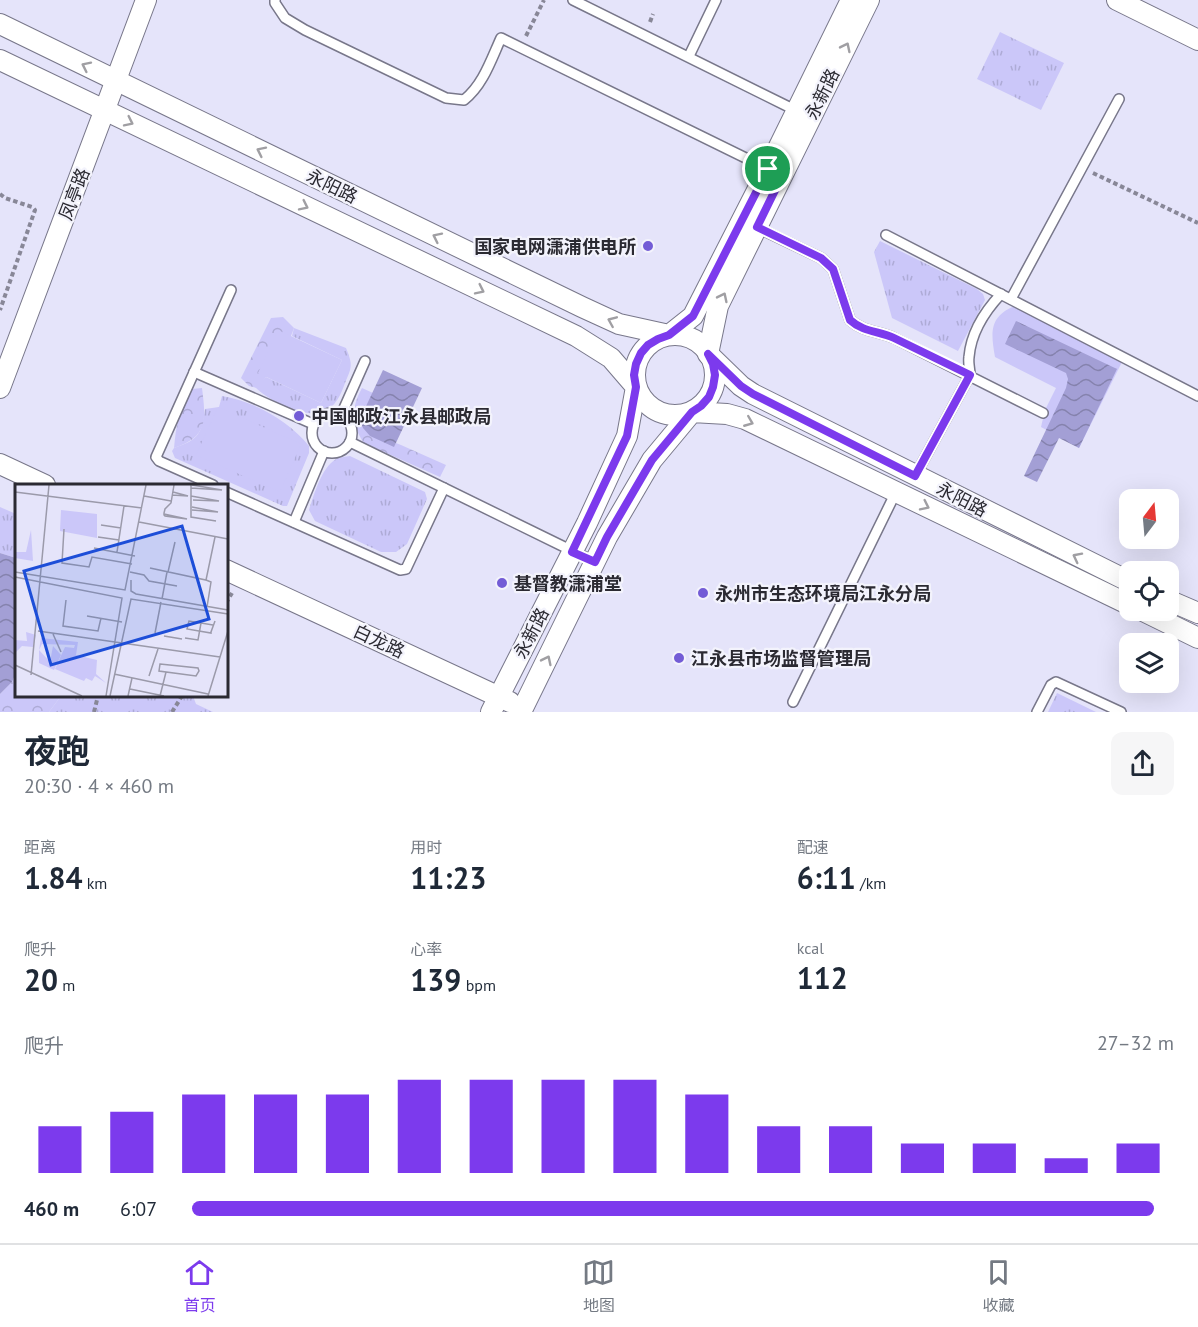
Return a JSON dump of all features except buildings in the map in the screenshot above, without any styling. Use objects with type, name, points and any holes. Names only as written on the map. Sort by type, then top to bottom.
[{"type":"street","name":"凤亭路","points":[[0,388],[146,0]]},
{"type":"street","name":"永新路","points":[[804,114],[851,0]]},
{"type":"street","name":"永新路","points":[[669,335],[693,316],[749,224],[804,114],[869,0]]},
{"type":"street","points":[[1118,0],[1198,40]]},
{"type":"street","name":"永阳路","points":[[0,24],[582,307],[619,324],[669,335]]},
{"type":"street","name":"永阳路","points":[[0,60],[576,336],[611,358],[636,387]]},
{"type":"street","name":"永新路","points":[[708,354],[718,306],[749,224]]},
{"type":"street","points":[[669,335],[680,335],[701,345],[708,354],[715,375],[713,387],[709,397],[692,412],[669,415],[658,412],[648,406],[641,397],[634,375],[641,353],[648,345],[669,335]]},
{"type":"street","name":"永阳路","points":[[708,354],[741,386],[753,394],[1119,577]]},
{"type":"street","name":"永新路","points":[[495,704],[572,552],[627,436],[636,387]]},
{"type":"street","name":"永阳路","points":[[692,412],[727,414],[745,419],[1119,600]]},
{"type":"street","name":"永新路","points":[[525,711],[607,537],[652,460],[692,412]]},
{"type":"street","points":[[0,464],[41,484]]},
{"type":"street","name":"白龙路","points":[[228,571],[495,704],[525,711]]},
{"type":"street","points":[[1179,605],[1198,614]]},
{"type":"street","points":[[1163,621],[1198,638]]},
{"type":"lane","points":[[275,0],[274,3],[285,18],[304,30],[446,98],[464,100],[471,94],[480,83],[501,38],[775,172]]},
{"type":"lane","points":[[573,0],[804,114]]},
{"type":"lane","points":[[689,56],[716,0]]},
{"type":"lane","points":[[1011,299],[1119,99]]},
{"type":"lane","points":[[749,224],[821,258],[833,269],[850,320],[856,326],[882,332],[1043,412]]},
{"type":"lane","points":[[886,235],[1198,396]]},
{"type":"lane","points":[[209,484],[156,458],[231,290]]},
{"type":"lane","points":[[915,476],[970,375],[969,359],[977,331],[986,312],[1001,294]]},
{"type":"lane","points":[[341,415],[365,361]]},
{"type":"lane","points":[[194,372],[313,424]]},
{"type":"lane","points":[[328,413],[341,415],[350,424],[352,431],[350,442],[338,452],[324,451],[314,443],[313,424],[328,413]]},
{"type":"lane","points":[[350,442],[595,562]]},
{"type":"lane","points":[[294,522],[324,451]]},
{"type":"lane","points":[[228,493],[400,570],[406,569],[444,488]]},
{"type":"lane","points":[[793,702],[896,492]]},
{"type":"lane","points":[[1037,712],[1051,685],[1056,682],[1121,712]]},
{"type":"path","points":[[520,48],[544,0]]},
{"type":"path","points":[[1082,168],[1198,223]]},
{"type":"path","points":[[0,194],[35,210],[0,310]]},
{"type":"path","points":[[94,712],[98,697]]},
{"type":"path","points":[[172,712],[181,697]]},
{"type":"green space","points":[[1000,32],[1064,63],[1041,110],[977,79]]},
{"type":"green space","points":[[880,241],[983,294],[985,300],[958,351],[892,318],[874,252]]},
{"type":"green space","points":[[1019,304],[1124,358],[1079,448],[1041,427],[1045,410],[1056,388],[995,357],[994,324],[1002,313]]},
{"type":"green space","points":[[283,317],[294,328],[287,344],[274,367],[257,388],[249,386],[241,378],[271,318]]},
{"type":"green space","points":[[294,328],[346,348],[351,362],[342,391],[335,404],[323,412],[297,411],[268,397],[255,387],[266,377],[321,403],[342,360],[292,336]]},
{"type":"green space","points":[[278,330],[342,360],[321,403],[258,373]]},
{"type":"green space","points":[[202,388],[204,418],[199,433],[185,444],[174,448],[177,424],[184,403],[192,389]]},
{"type":"green space","points":[[362,388],[373,393],[361,419],[394,446],[396,443],[446,465],[440,477],[364,443],[354,416],[356,402]]},
{"type":"green space","points":[[222,396],[258,407],[291,428],[309,446],[309,453],[287,506],[175,458],[172,451],[174,448],[189,442],[198,434],[205,409],[219,407]]},
{"type":"green space","points":[[218,407],[301,444],[280,492],[196,455]]},
{"type":"green space","points":[[350,456],[425,492],[427,499],[407,544],[396,552],[381,552],[315,521],[309,510],[326,469],[336,459]]},
{"type":"green space","points":[[0,507],[15,514],[15,558],[0,553]]},
{"type":"green space","points":[[15,675],[15,697],[60,697],[49,712],[0,712],[0,694],[12,682]]},
{"type":"green space","points":[[1057,693],[1096,712],[1048,712]]},
{"type":"green space","points":[[60,697],[193,697],[196,704],[213,712],[49,712]]},
{"type":"water","points":[[1016,321],[1117,369],[1079,448],[1059,438],[1037,482],[1024,476],[1066,388],[1068,379],[1066,373],[1005,344]]},
{"type":"water","points":[[383,370],[422,388],[394,447],[370,436],[363,428],[360,419]]},
{"type":"water","points":[[0,553],[15,558],[15,675],[12,682],[0,694]]},
{"type":"place","name":"国家电网潇浦供电所","points":[[648,246]]},
{"type":"place","name":"中国邮政江永县邮政局","points":[[299,416]]},
{"type":"place","name":"基督教潇浦堂","points":[[502,583]]},
{"type":"place","name":"永州市生态环境局江永分局","points":[[703,593]]},
{"type":"place","name":"江永县市场监督管理局","points":[[679,658]]},
{"type":"route","points":[[768,169],[782,176],[757,227],[821,258],[833,269],[850,320],[856,326],[882,332],[970,375],[915,476],[753,394],[741,386],[708,354],[715,375],[709,397],[692,412],[652,460],[595,562],[572,552],[627,436],[636,387],[634,375],[641,353],[648,345],[669,335],[693,316],[768,169]]}]
